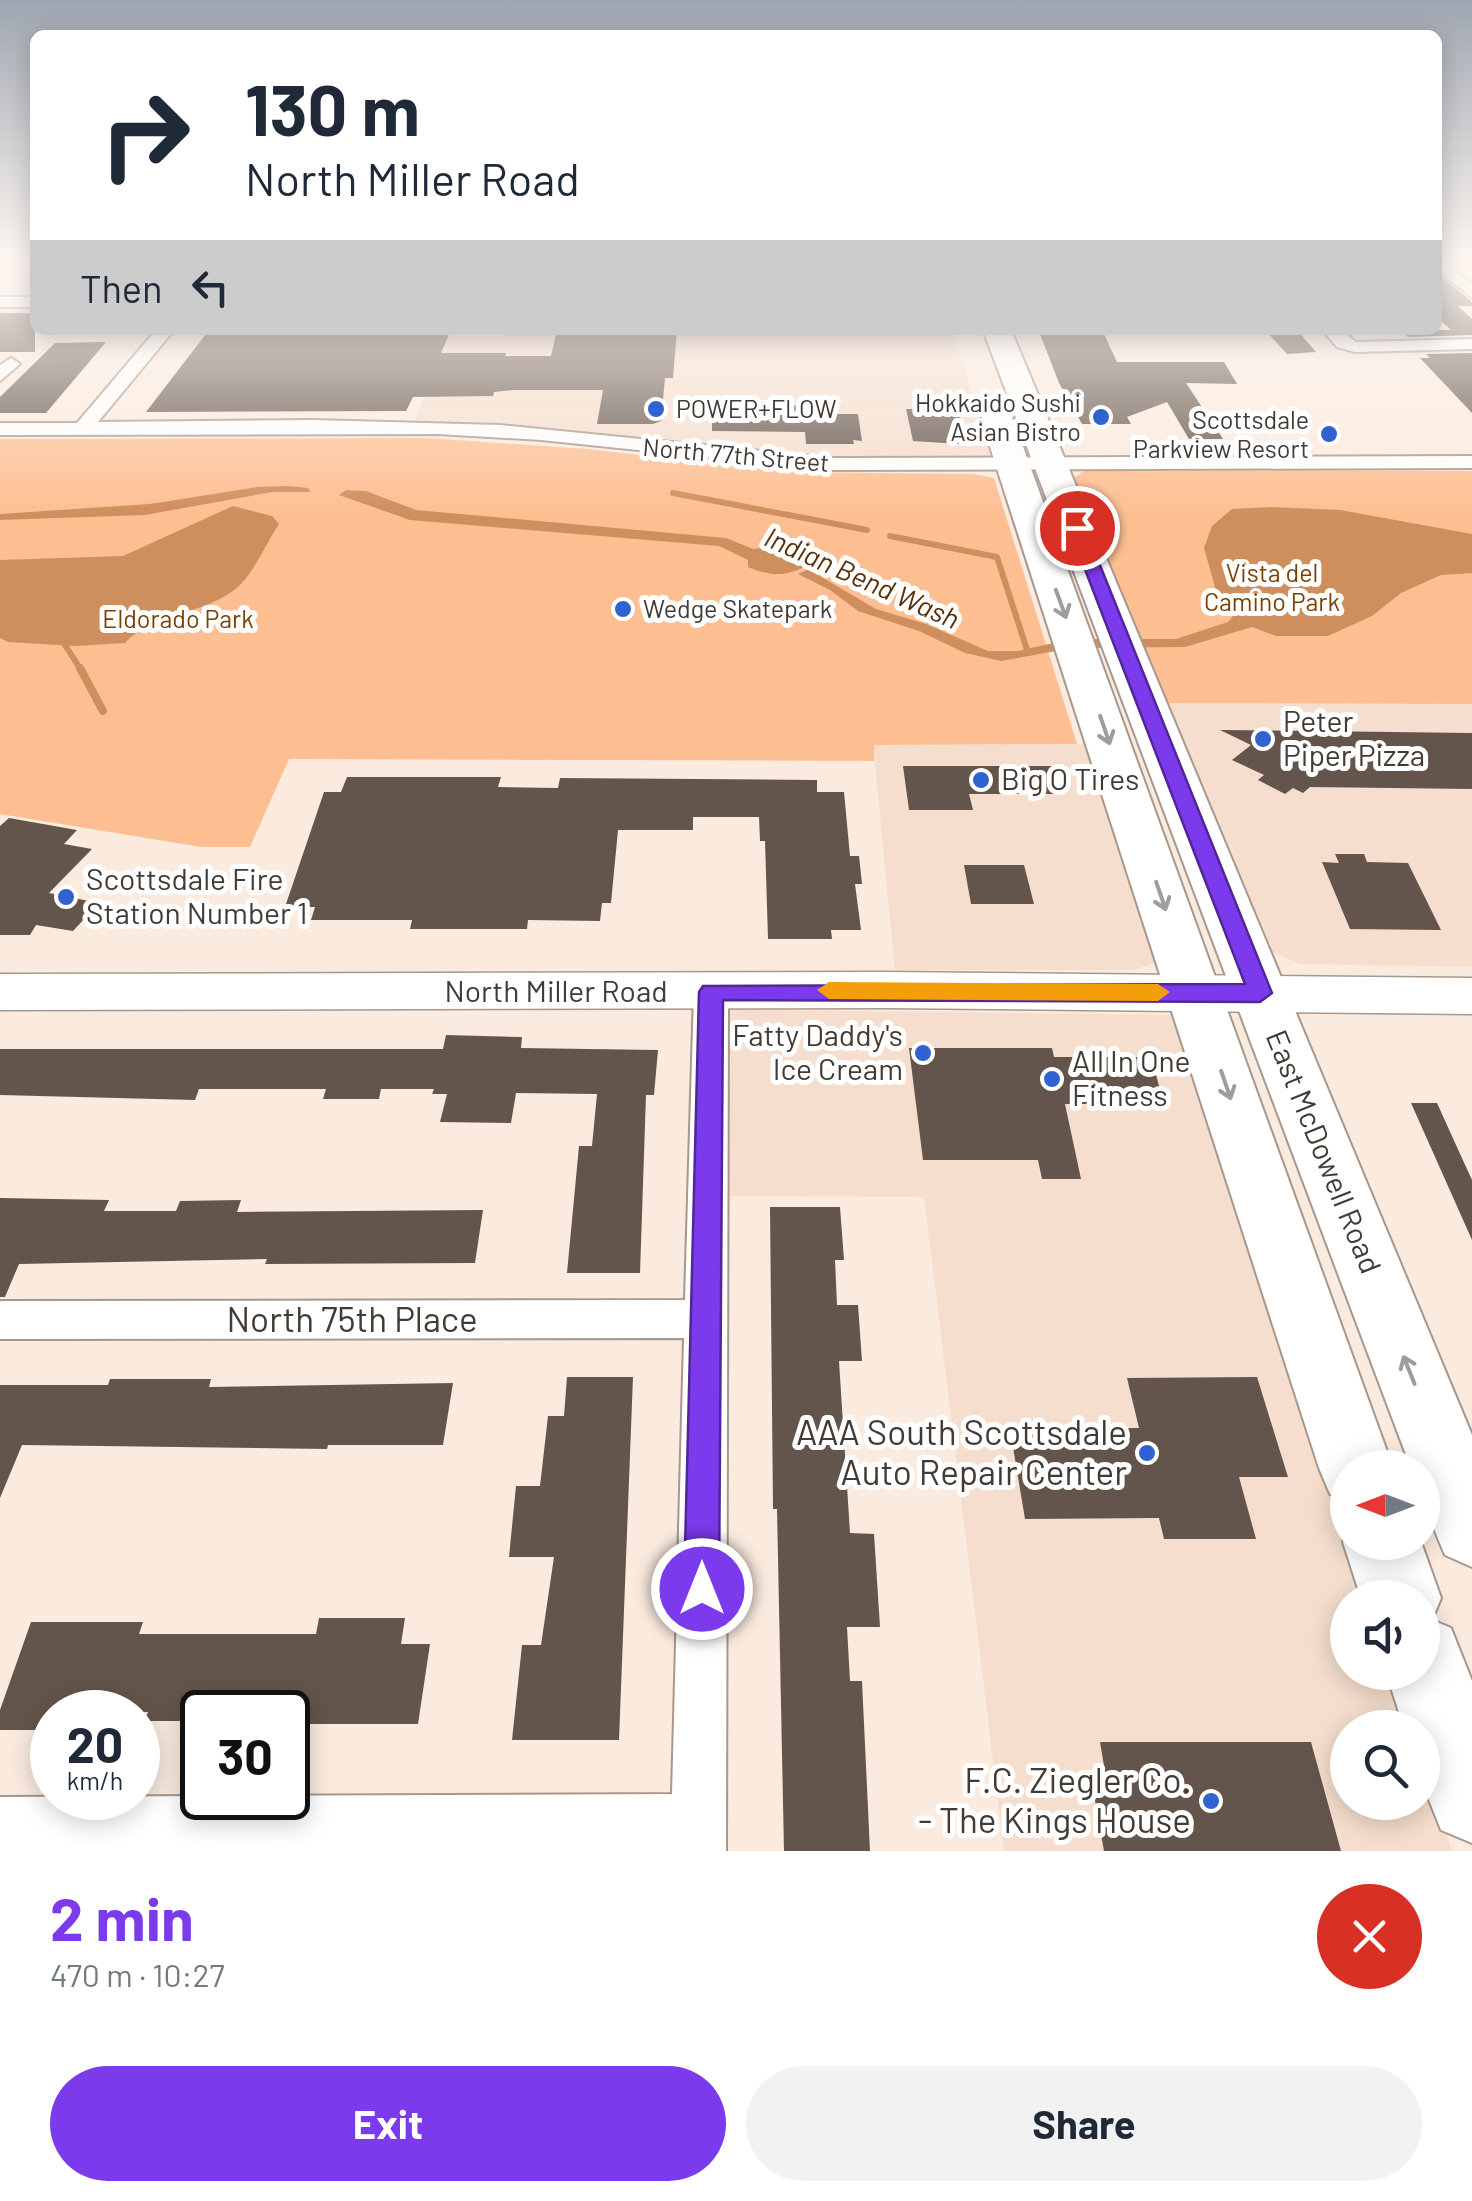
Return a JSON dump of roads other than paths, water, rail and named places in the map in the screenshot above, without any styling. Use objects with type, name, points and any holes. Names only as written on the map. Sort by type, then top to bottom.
[{"type":"main road","name":"East McDowell Road","points":[[984,343],[1051,464],[1472,1528]]},
{"type":"main road","points":[[989,395],[1350,1450]]},
{"type":"main road","points":[[1434,1690],[1472,1799]]},
{"type":"street","points":[[82,429],[155,343]]},
{"type":"street","points":[[1346,343],[1472,344]]},
{"type":"street","name":"North 77th Street","points":[[0,429],[480,430],[552,435],[726,459],[831,464],[1472,462]]},
{"type":"street","name":"North Miller Road","points":[[0,992],[1472,996]]},
{"type":"street","points":[[0,1825],[699,1836],[711,992]]},
{"type":"street","name":"North 75th Place","points":[[0,1320],[704,1319]]},
{"type":"waterway","name":"Indian Bend Wash","points":[[673,493],[867,530]]},
{"type":"waterway","points":[[890,536],[997,557],[1028,653]]},
{"type":"waterway","points":[[65,645],[81,670]]},
{"type":"waterway","points":[[80,668],[103,711]]},
{"type":"place","name":"POWER+FLOW","points":[[656,409]]},
{"type":"place","name":"Hokkaido Sushi Asian Bistro","points":[[1101,417]]},
{"type":"place","name":"Scottsdale Parkview Resort","points":[[1329,434]]},
{"type":"place","name":"Wedge Skatepark","points":[[623,609]]},
{"type":"place","name":"Peter Piper Pizza","points":[[1263,739]]},
{"type":"place","name":"Big O Tires","points":[[981,780]]},
{"type":"place","name":"Scottsdale Fire Station Number 1","points":[[66,897]]},
{"type":"place","name":"Fatty Daddy's Ice Cream","points":[[923,1053]]},
{"type":"place","name":"All In One Fitness","points":[[1052,1079]]},
{"type":"place","name":"AAA South Scottsdale Auto Repair Center","points":[[1147,1453]]},
{"type":"place","name":"F.C. Ziegler Co. - The Kings House","points":[[1211,1801]]},
{"type":"park label","name":"Vista del Camino Park","points":[[1272,588]]},
{"type":"park label","name":"Eldorado Park","points":[[178,619]]}]
